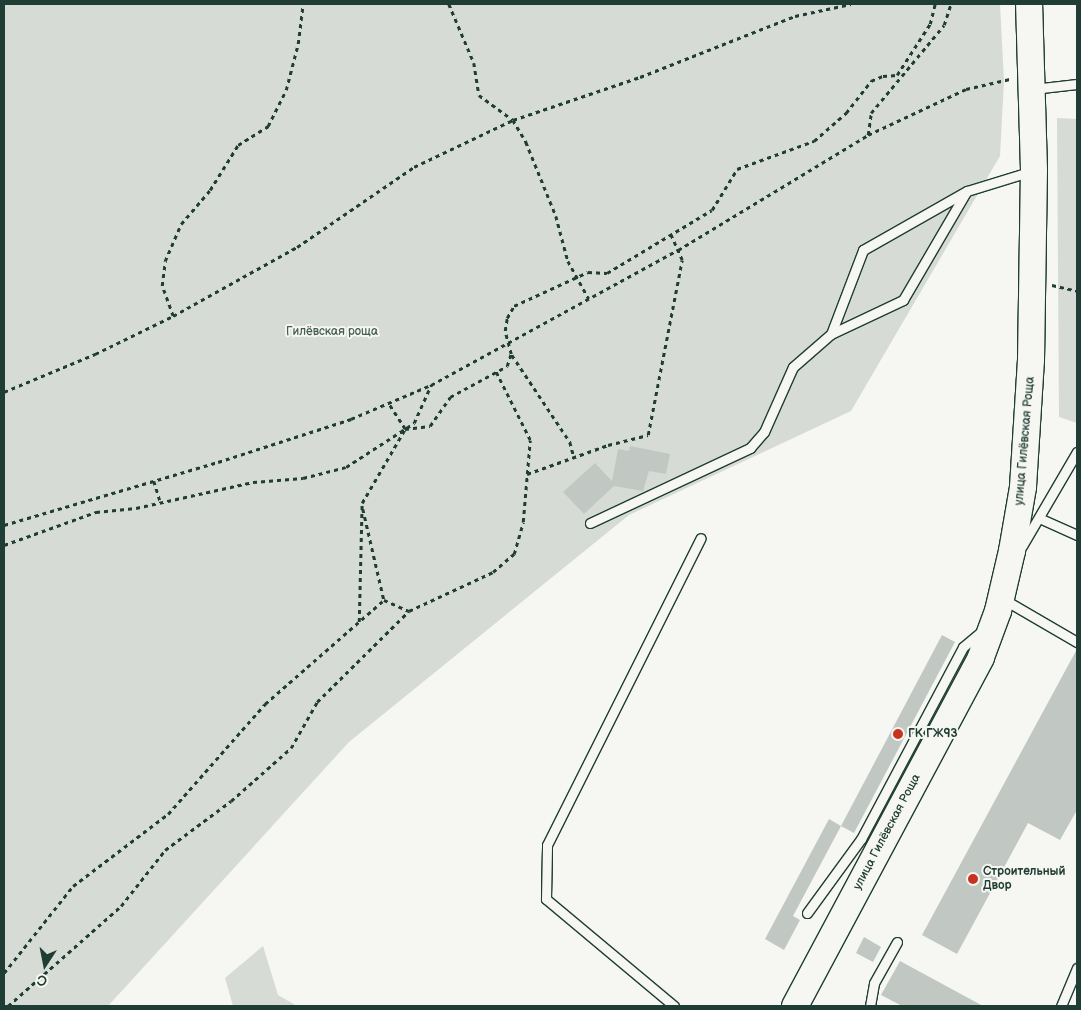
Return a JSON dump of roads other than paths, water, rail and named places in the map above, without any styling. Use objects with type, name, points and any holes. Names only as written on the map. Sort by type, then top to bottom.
[{"type":"street","name":"улица Гилёвская Роща","points":[[795,1006],[981,657],[1008,570],[1023,487],[1032,280],[1034,170],[1029,4]]},
{"type":"lane","points":[[1032,82],[1077,84]]},
{"type":"lane","points":[[831,334],[863,250],[967,191],[1034,170]]},
{"type":"lane","points":[[590,523],[750,448],[764,432],[793,367],[831,334],[903,300],[967,191]]},
{"type":"lane","points":[[1008,570],[1077,452]]},
{"type":"lane","points":[[1038,518],[1077,535]]},
{"type":"lane","points":[[674,1006],[546,900],[547,845],[702,538]]},
{"type":"lane","points":[[807,913],[861,839],[963,647],[997,610],[1077,642]]},
{"type":"lane","points":[[870,1006],[874,983],[897,942]]},
{"type":"lane","points":[[1061,1006],[1077,968]]},
{"type":"place","name":"ГК ГЖ93","points":[[898,734]]},
{"type":"place","name":"Строительный Двор","points":[[973,879]]},
{"type":"park label","name":"Гилёвская роща","points":[[332,332]]}]
